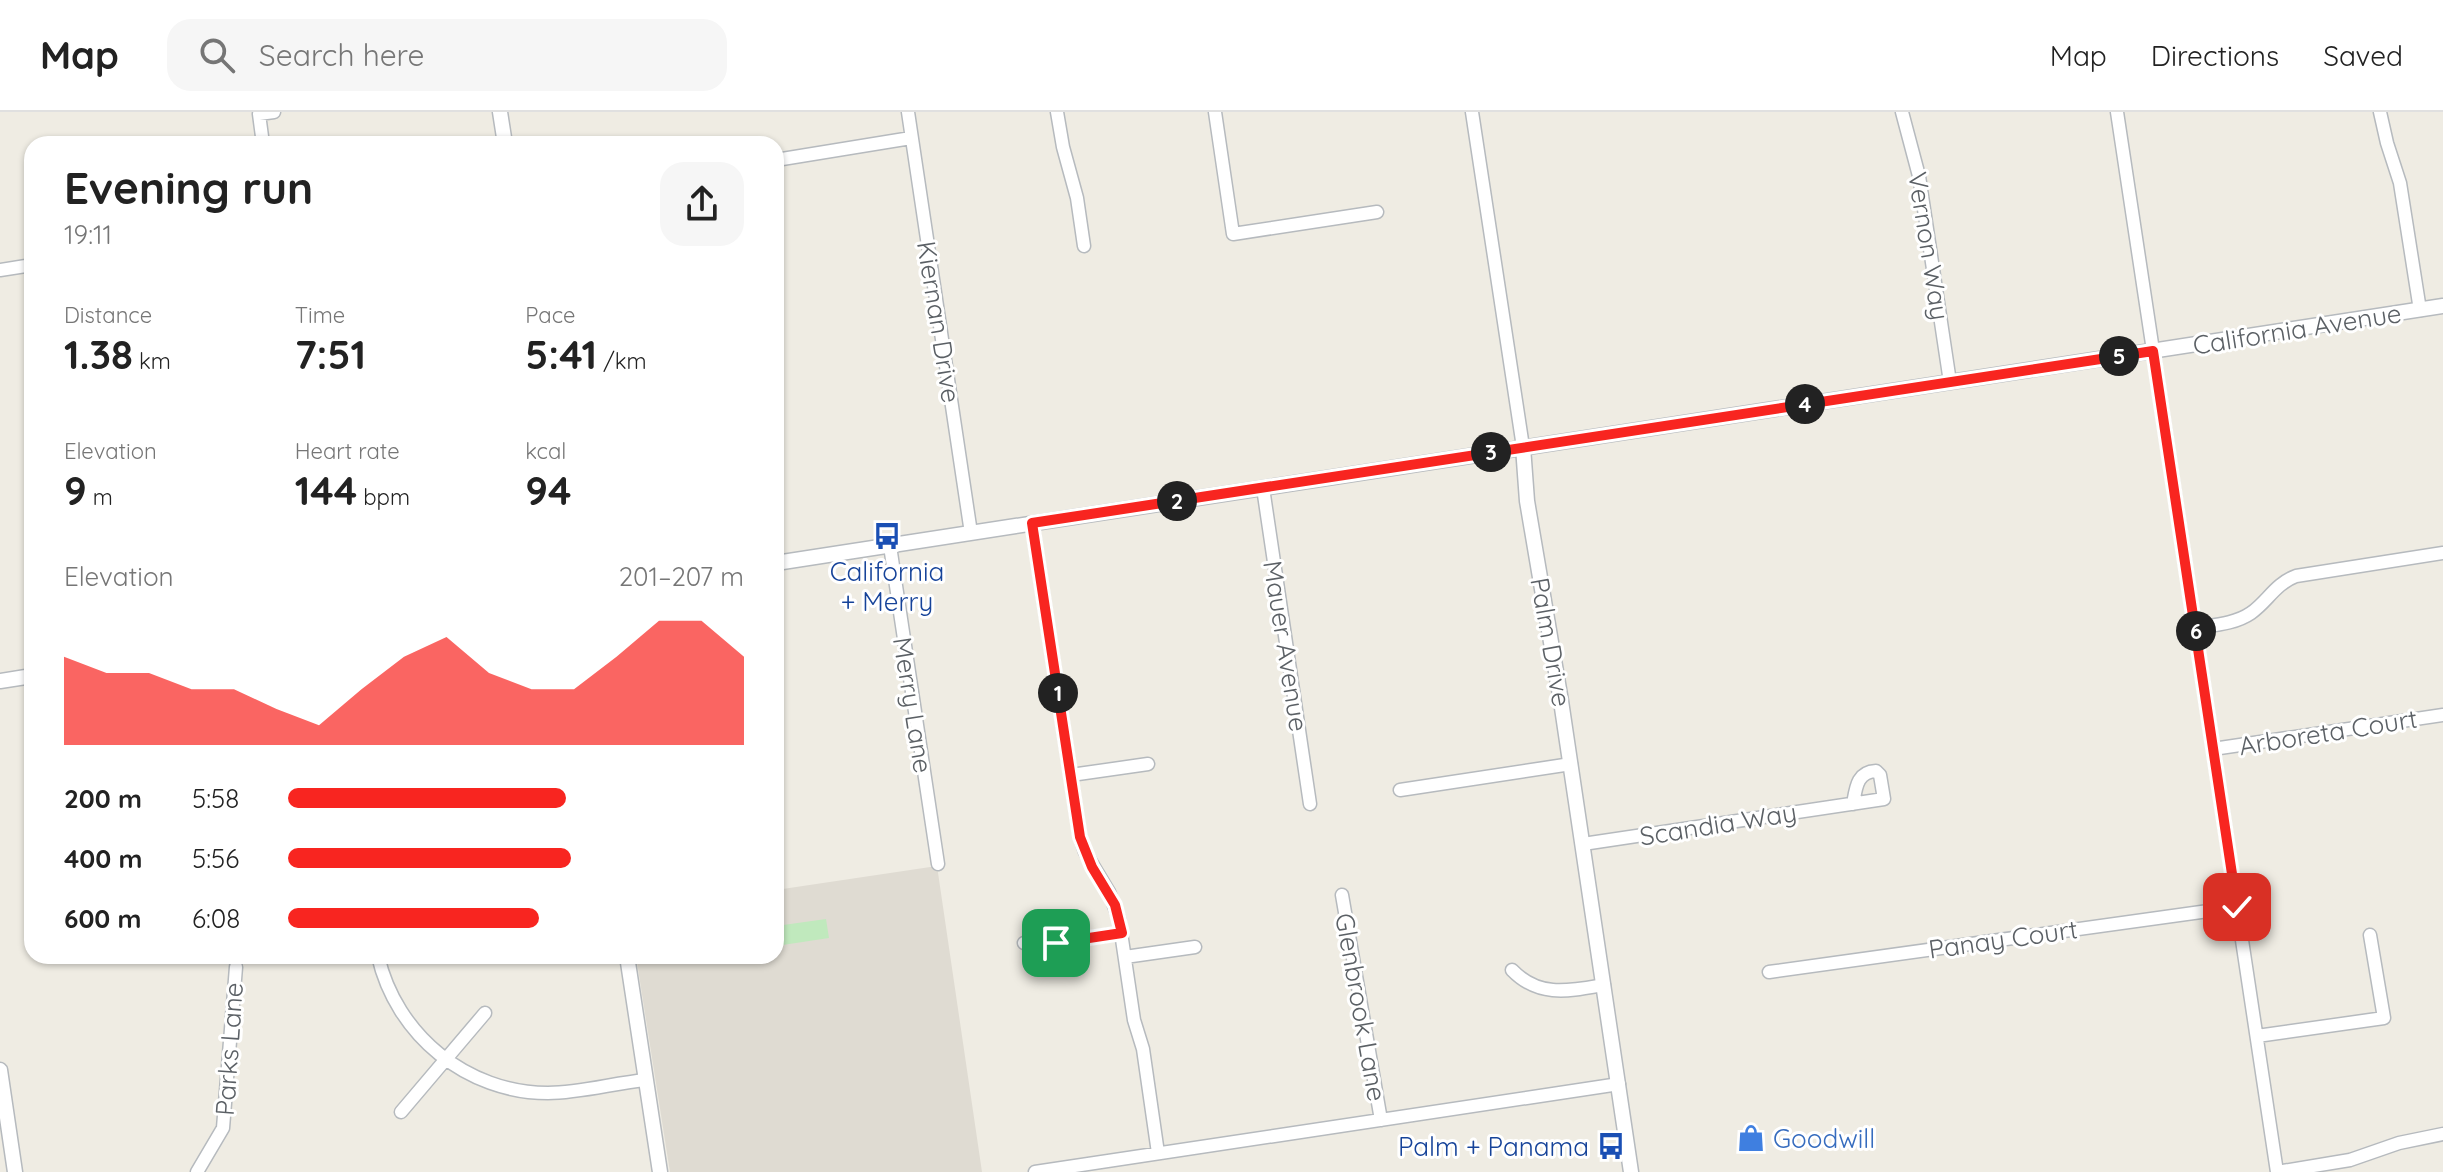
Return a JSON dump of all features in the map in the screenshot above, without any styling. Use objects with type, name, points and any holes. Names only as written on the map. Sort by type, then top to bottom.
[{"type":"street","points":[[262,136],[259,114],[274,112]]},
{"type":"street","points":[[500,112],[504,136]]},
{"type":"street","name":"Kiernan Drive","points":[[908,112],[971,533]]},
{"type":"street","points":[[1057,112],[1077,198],[1084,246]]},
{"type":"street","name":"Palm Drive","points":[[1472,112],[1523,447],[1527,501],[1571,764],[1631,1172]]},
{"type":"street","name":"Vernon Way","points":[[1902,112],[1919,176],[1950,382]]},
{"type":"street","points":[[2132,112],[2118,113],[2277,1172],[2350,1160],[2399,1143],[2443,1134]]},
{"type":"street","points":[[2380,112],[2400,183],[2420,310]]},
{"type":"street","points":[[1219,113],[1233,234],[1377,212]]},
{"type":"street","points":[[784,159],[911,138]]},
{"type":"street","points":[[0,270],[24,266]]},
{"type":"street","name":"California Avenue","points":[[784,562],[2443,306]]},
{"type":"street","name":"Mauer Avenue","points":[[1263,488],[1310,804]]},
{"type":"street","points":[[1032,523],[1082,844],[1092,867],[1109,892],[1122,933],[1158,1153]]},
{"type":"street","name":"Merry Lane","points":[[890,546],[938,864]]},
{"type":"street","points":[[2195,628],[2233,622],[2248,615],[2276,587],[2296,576],[2443,553]]},
{"type":"street","points":[[0,681],[24,677]]},
{"type":"street","name":"Arboreta Court","points":[[2213,749],[2443,715]]},
{"type":"street","points":[[1071,775],[1148,764]]},
{"type":"street","points":[[1400,790],[1571,764]]},
{"type":"street","name":"Scandia Way","points":[[1583,844],[1853,804]]},
{"type":"street","name":"Glenbrook Lane","points":[[1342,895],[1381,1120]]},
{"type":"street","name":"Panay Court","points":[[1769,972],[2237,907]]},
{"type":"street","points":[[1024,943],[1056,943],[1122,933]]},
{"type":"street","points":[[2257,1036],[2384,1018],[2370,935]]},
{"type":"street","points":[[1125,957],[1195,947]]},
{"type":"street","points":[[380,964],[385,982],[402,1014],[425,1042],[445,1060],[478,1078],[530,1092],[567,1092],[646,1080]]},
{"type":"street","points":[[628,964],[660,1172]]},
{"type":"street","name":"Parks Lane","points":[[197,1172],[223,1128],[236,967]]},
{"type":"street","points":[[1512,970],[1527,983],[1549,991],[1604,985]]},
{"type":"street","points":[[401,1112],[485,1013]]},
{"type":"street","points":[[1,1079],[15,1172]]},
{"type":"street","points":[[1035,1172],[1619,1084]]},
{"type":"shaded area","points":[[937,866],[982,1172],[670,1172],[637,964],[784,964],[784,889]]},
{"type":"green space","points":[[826,919],[829,938],[784,945],[784,925]]},
{"type":"place","name":"California + Merry","points":[[887,536]]},
{"type":"place","name":"Goodwill","points":[[1751,1138]]},
{"type":"place","name":"Palm + Panama","points":[[1611,1146]]},
{"type":"route","points":[[1056,943],[1122,933],[1115,905],[1092,867],[1080,837],[1032,523],[2153,351],[2237,907]]}]
